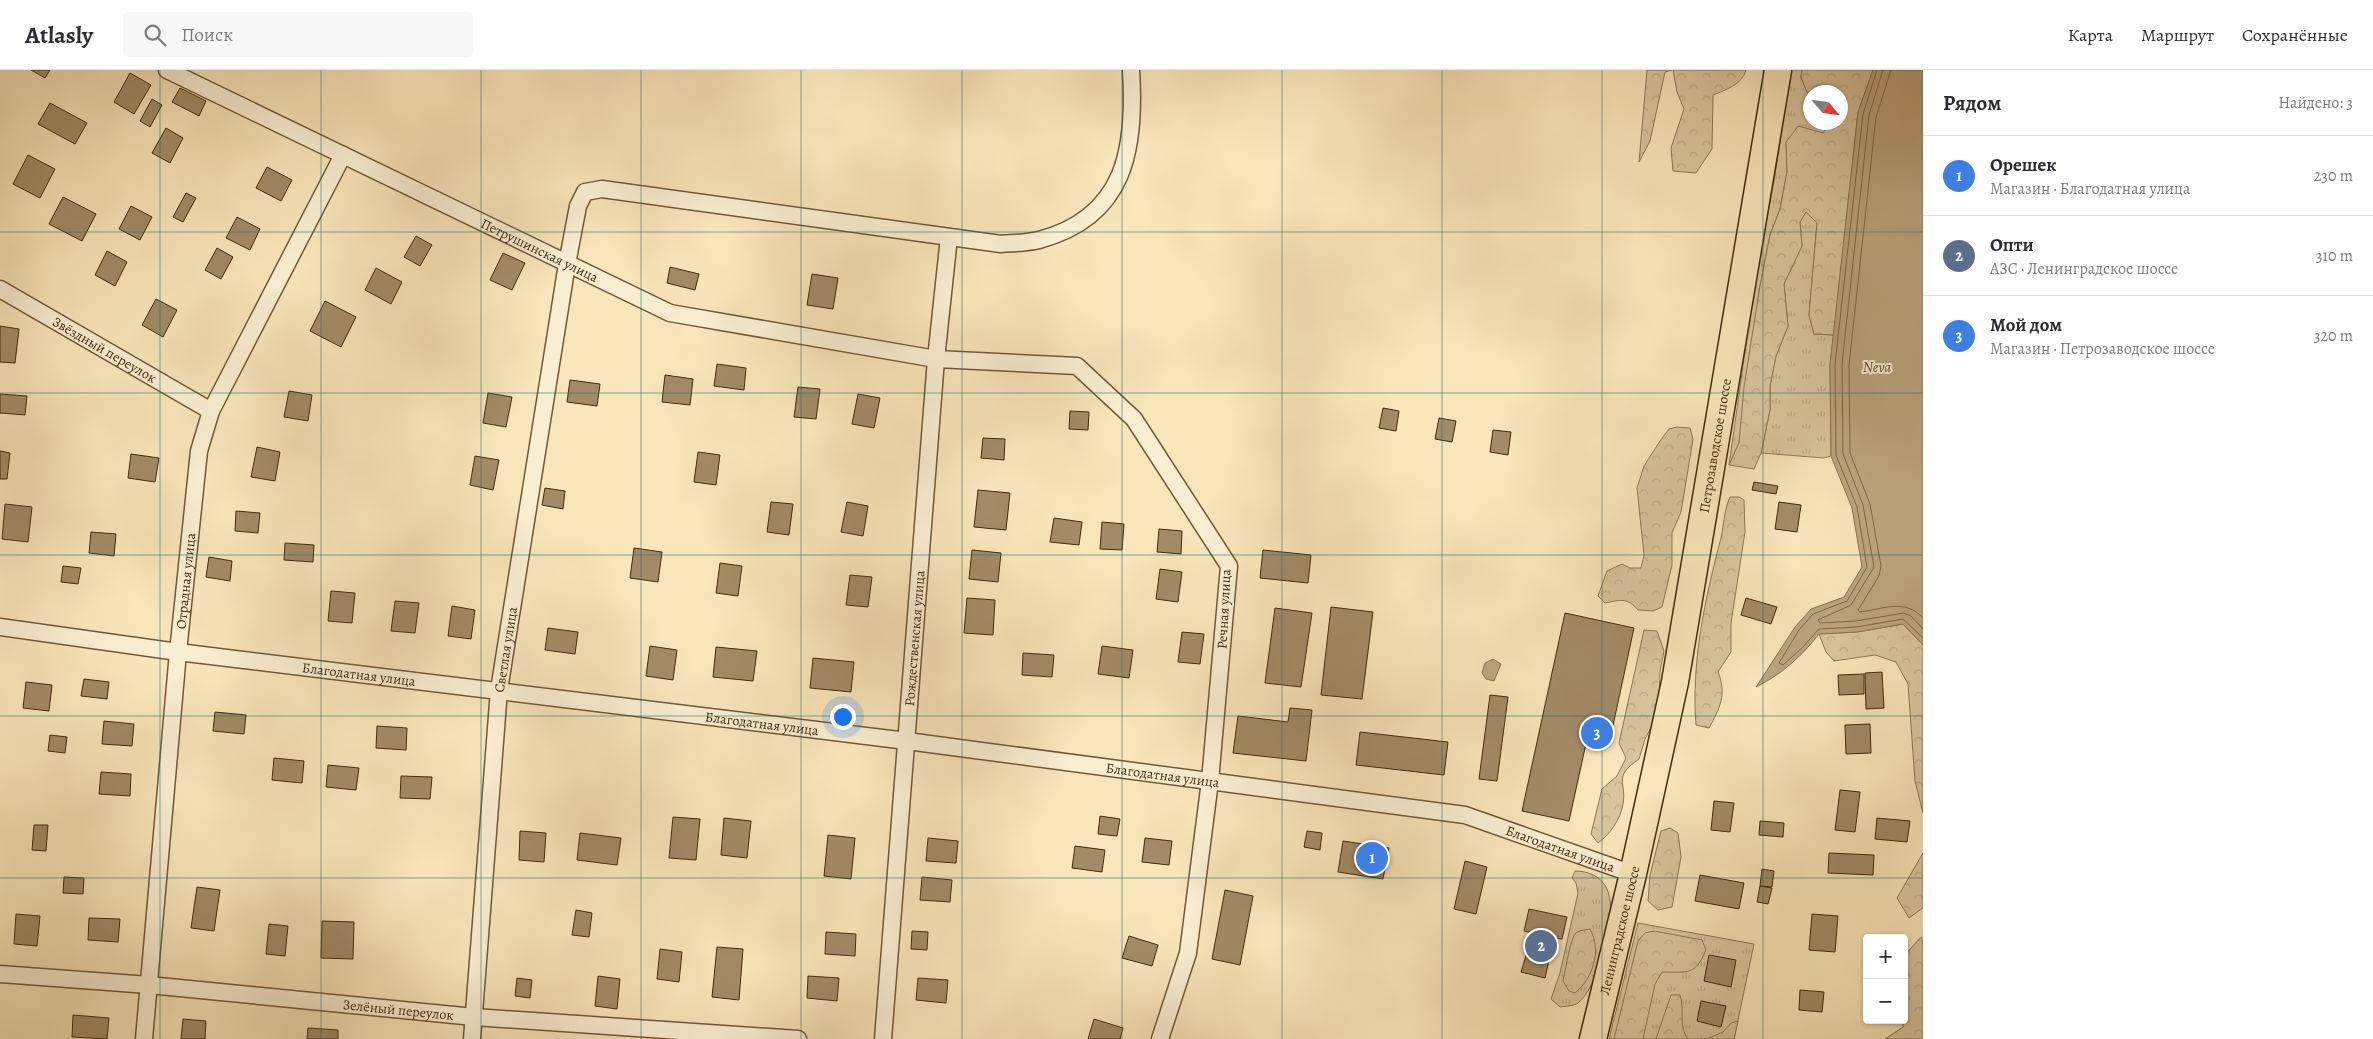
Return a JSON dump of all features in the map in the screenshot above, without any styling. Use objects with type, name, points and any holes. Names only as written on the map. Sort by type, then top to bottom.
[{"type":"main road","name":"Петрозаводское шоссе","points":[[1645,819],[1675,682],[1778,70]]},
{"type":"main road","name":"Ленинградское шоссе","points":[[1593,1039],[1645,819]]},
{"type":"street","name":"Петрушинская улица","points":[[167,70],[670,314],[936,359]]},
{"type":"street","points":[[949,238],[1001,244],[1037,240],[1071,229],[1100,206],[1117,182],[1128,152],[1134,111],[1131,70]]},
{"type":"street","name":"Отрадная улица","points":[[144,1039],[178,652],[199,451],[210,411],[344,155]]},
{"type":"street","name":"Светлая улица","points":[[472,1039],[499,690],[567,264],[578,206],[585,192],[602,189],[949,238]]},
{"type":"street","name":"Рождественская улица","points":[[882,1039],[908,742],[936,359],[949,238]]},
{"type":"street","name":"Звёздный переулок","points":[[0,289],[210,411]]},
{"type":"street","name":"Речная улица","points":[[936,359],[1077,366],[1134,419],[1229,566],[1210,781],[1188,953],[1160,1039]]},
{"type":"street","name":"Благодатная улица","points":[[0,627],[178,652],[499,690],[1465,815],[1633,874]]},
{"type":"street","name":"Зелёный переулок","points":[[0,974],[149,985],[474,1017],[798,1039]]},
{"type":"green space","points":[[1647,70],[1672,70],[1665,72],[1650,141],[1639,162]]},
{"type":"green space","points":[[1673,70],[1746,70],[1741,80],[1728,89],[1713,95],[1712,149],[1696,173],[1673,171],[1671,148],[1684,109],[1677,92]]},
{"type":"green space","points":[[1791,70],[1802,70],[1801,78],[1804,85],[1803,130],[1825,130],[1823,133],[1786,142],[1787,172],[1780,209],[1770,235],[1760,286],[1739,443],[1729,465],[1754,288],[1774,181]]},
{"type":"green space","points":[[1802,70],[1873,70],[1858,112],[1834,335],[1814,334],[1809,315],[1817,223],[1806,212],[1800,222],[1802,246],[1784,284],[1788,326],[1776,356],[1770,386],[1770,410],[1761,453],[1754,469],[1729,465],[1739,443],[1744,387],[1760,286],[1770,235],[1780,209],[1787,172],[1786,142],[1798,126],[1803,127],[1803,130],[1823,133],[1825,130],[1848,130],[1848,85],[1804,85],[1801,77]]},
{"type":"green space","points":[[1806,211],[1817,223],[1809,315],[1814,334],[1834,335],[1830,364],[1831,456],[1824,458],[1761,453],[1770,410],[1770,386],[1776,356],[1788,326],[1784,284],[1802,246],[1800,222]]},
{"type":"green space","points":[[1677,427],[1690,428],[1693,439],[1681,512],[1672,533],[1672,565],[1662,607],[1653,611],[1638,610],[1623,600],[1605,603],[1598,596],[1607,571],[1622,564],[1630,568],[1641,568],[1644,555],[1637,488],[1644,466],[1660,441],[1669,429]]},
{"type":"green space","points":[[1730,497],[1739,497],[1744,500],[1745,532],[1731,623],[1731,652],[1718,672],[1722,687],[1721,701],[1709,728],[1696,725],[1697,654],[1705,607],[1725,512]]},
{"type":"green space","points":[[1903,624],[1923,645],[1923,813],[1915,781],[1908,684],[1896,662],[1875,655],[1834,661],[1826,652],[1819,634],[1857,632]]},
{"type":"green space","points":[[1644,630],[1657,631],[1664,651],[1660,671],[1659,707],[1656,718],[1645,739],[1639,759],[1631,765],[1623,776],[1624,796],[1620,815],[1611,831],[1598,843],[1591,834],[1602,789],[1617,776],[1626,758],[1619,743]]},
{"type":"green space","points":[[1670,828],[1678,833],[1681,857],[1672,907],[1658,910],[1648,901],[1650,875],[1661,831]]},
{"type":"green space","points":[[1923,853],[1923,908],[1909,918],[1897,898]]},
{"type":"green space","points":[[1575,871],[1594,875],[1604,884],[1609,897],[1612,927],[1604,955],[1589,989],[1578,1003],[1560,1007],[1551,999],[1560,973],[1578,893],[1576,883],[1572,878]]},
{"type":"green space","points":[[1638,923],[1754,944],[1734,1039],[1609,1039]]},
{"type":"green space","points":[[1590,929],[1594,937],[1594,964],[1587,980],[1575,993],[1569,991],[1563,981],[1570,950],[1575,934]]},
{"type":"green space","points":[[1654,931],[1702,940],[1706,950],[1698,964],[1690,971],[1662,972],[1655,984],[1643,1039],[1614,1039],[1638,941],[1645,933]]},
{"type":"green space","points":[[1920,938],[1923,938],[1923,1039],[1885,1039],[1903,1027],[1903,1024],[1908,1024],[1908,952]]},
{"type":"green space","points":[[1671,995],[1680,995],[1682,1024],[1688,1039],[1656,1039]]},
{"type":"green space","points":[[1738,1021],[1734,1039],[1707,1039],[1723,1032],[1731,1023]]},
{"type":"water","name":"Neva","points":[[1873,70],[1923,70],[1923,645],[1903,624],[1857,632],[1819,634],[1790,664],[1756,687],[1795,627],[1811,609],[1844,597],[1862,567],[1852,508],[1831,456],[1830,364],[1858,112]]},
{"type":"water","points":[[1493,659],[1501,664],[1494,681],[1486,679],[1482,673],[1485,663]]},
{"type":"building","points":[[31,70],[50,70],[45,78]]},
{"type":"building","points":[[130,73],[151,85],[134,114],[114,102]]},
{"type":"building","points":[[180,88],[206,101],[199,116],[172,102]]},
{"type":"building","points":[[152,99],[162,105],[150,127],[140,121]]},
{"type":"building","points":[[50,103],[87,123],[75,144],[38,124]]},
{"type":"building","points":[[166,128],[183,138],[170,163],[152,153]]},
{"type":"building","points":[[28,155],[55,169],[40,198],[13,184]]},
{"type":"building","points":[[267,167],[292,180],[281,201],[256,188]]},
{"type":"building","points":[[186,193],[196,198],[183,222],[173,217]]},
{"type":"building","points":[[63,197],[96,214],[82,241],[49,224]]},
{"type":"building","points":[[131,206],[152,217],[140,240],[119,229]]},
{"type":"building","points":[[237,217],[260,229],[250,250],[226,238]]},
{"type":"building","points":[[416,236],[432,245],[420,266],[404,257]]},
{"type":"building","points":[[217,248],[233,257],[221,279],[205,270]]},
{"type":"building","points":[[107,251],[127,262],[115,286],[95,275]]},
{"type":"building","points":[[503,253],[525,263],[512,290],[490,280]]},
{"type":"building","points":[[670,267],[699,274],[695,290],[667,283]]},
{"type":"building","points":[[376,268],[402,282],[391,304],[365,290]]},
{"type":"building","points":[[812,274],[838,278],[833,309],[807,305]]},
{"type":"building","points":[[156,299],[177,310],[163,337],[142,325]]},
{"type":"building","points":[[325,301],[356,317],[341,347],[310,331]]},
{"type":"building","points":[[0,326],[19,329],[15,363],[0,362]]},
{"type":"building","points":[[717,364],[746,368],[744,390],[714,386]]},
{"type":"building","points":[[665,375],[693,379],[690,405],[662,402]]},
{"type":"building","points":[[570,380],[600,384],[597,406],[567,402]]},
{"type":"building","points":[[798,387],[820,389],[816,419],[794,417]]},
{"type":"building","points":[[289,391],[312,395],[308,421],[284,417]]},
{"type":"building","points":[[488,393],[512,397],[506,427],[483,423]]},
{"type":"building","points":[[0,394],[27,396],[25,415],[0,413]]},
{"type":"building","points":[[858,394],[880,398],[874,428],[852,424]]},
{"type":"building","points":[[1383,408],[1399,411],[1396,431],[1379,428]]},
{"type":"building","points":[[1070,411],[1089,412],[1088,430],[1069,429]]},
{"type":"building","points":[[1439,418],[1456,421],[1452,442],[1435,439]]},
{"type":"building","points":[[1493,430],[1511,432],[1508,455],[1490,452]]},
{"type":"building","points":[[983,438],[1005,439],[1004,460],[981,458]]},
{"type":"building","points":[[257,447],[280,452],[275,481],[251,477]]},
{"type":"building","points":[[0,451],[10,453],[7,479],[0,479]]},
{"type":"building","points":[[698,452],[720,455],[716,485],[694,482]]},
{"type":"building","points":[[131,454],[159,458],[155,482],[128,478]]},
{"type":"building","points":[[475,456],[499,460],[493,490],[470,485]]},
{"type":"building","points":[[1754,482],[1778,486],[1776,494],[1752,490]]},
{"type":"building","points":[[545,488],[565,491],[563,509],[542,505]]},
{"type":"building","points":[[978,490],[1010,493],[1006,530],[974,527]]},
{"type":"building","points":[[771,502],[793,504],[789,535],[767,532]]},
{"type":"building","points":[[847,502],[868,506],[863,536],[841,532]]},
{"type":"building","points":[[1779,502],[1801,505],[1797,532],[1775,529]]},
{"type":"building","points":[[5,504],[32,507],[28,542],[2,539]]},
{"type":"building","points":[[236,511],[260,513],[258,533],[235,531]]},
{"type":"building","points":[[1054,518],[1082,522],[1079,545],[1050,542]]},
{"type":"building","points":[[1102,522],[1124,524],[1122,550],[1100,549]]},
{"type":"building","points":[[1159,529],[1182,531],[1181,554],[1157,552]]},
{"type":"building","points":[[91,532],[116,534],[114,556],[89,553]]},
{"type":"building","points":[[285,543],[314,545],[313,562],[284,560]]},
{"type":"building","points":[[634,548],[662,552],[658,582],[630,578]]},
{"type":"building","points":[[972,550],[1001,553],[998,582],[969,579]]},
{"type":"building","points":[[1263,550],[1311,555],[1308,583],[1260,578]]},
{"type":"building","points":[[209,557],[232,561],[230,581],[206,577]]},
{"type":"building","points":[[720,563],[742,566],[738,596],[716,593]]},
{"type":"building","points":[[63,566],[81,568],[78,584],[61,582]]},
{"type":"building","points":[[1160,569],[1182,572],[1178,602],[1156,599]]},
{"type":"building","points":[[850,575],[872,577],[868,607],[846,605]]},
{"type":"building","points":[[331,591],[355,593],[352,623],[328,621]]},
{"type":"building","points":[[967,598],[995,600],[993,635],[964,633]]},
{"type":"building","points":[[1746,598],[1777,607],[1771,624],[1741,615]]},
{"type":"building","points":[[395,601],[419,603],[415,633],[391,631]]},
{"type":"building","points":[[452,606],[475,610],[471,639],[448,636]]},
{"type":"building","points":[[1331,607],[1373,612],[1362,699],[1321,695]]},
{"type":"building","points":[[1275,608],[1312,613],[1301,687],[1265,683]]},
{"type":"building","points":[[1565,613],[1634,628],[1609,744],[1587,739],[1569,821],[1522,811]]},
{"type":"building","points":[[548,628],[578,632],[575,654],[545,650]]},
{"type":"building","points":[[1182,632],[1204,634],[1200,664],[1178,662]]},
{"type":"building","points":[[650,646],[677,650],[673,680],[646,676]]},
{"type":"building","points":[[1102,646],[1133,650],[1129,678],[1098,674]]},
{"type":"building","points":[[716,647],[757,651],[753,681],[713,677]]},
{"type":"building","points":[[1023,653],[1054,655],[1052,677],[1022,675]]},
{"type":"building","points":[[813,658],[854,662],[851,692],[810,688]]},
{"type":"building","points":[[1882,672],[1884,708],[1866,709],[1865,673]]},
{"type":"building","points":[[1864,674],[1864,694],[1839,695],[1838,675]]},
{"type":"building","points":[[84,679],[109,682],[107,699],[81,696]]},
{"type":"building","points":[[26,682],[52,685],[49,711],[23,708]]},
{"type":"building","points":[[1490,695],[1508,697],[1497,781],[1479,779]]},
{"type":"building","points":[[1290,708],[1312,710],[1306,761],[1233,753],[1238,716],[1288,722]]},
{"type":"building","points":[[215,712],[246,715],[244,734],[213,731]]},
{"type":"building","points":[[104,721],[134,724],[132,746],[102,744]]},
{"type":"building","points":[[1870,724],[1871,753],[1846,754],[1845,725]]},
{"type":"building","points":[[377,726],[407,728],[406,750],[376,748]]},
{"type":"building","points":[[1360,732],[1448,742],[1444,775],[1356,765]]},
{"type":"building","points":[[50,735],[67,737],[65,753],[48,751]]},
{"type":"building","points":[[274,758],[304,761],[302,783],[272,780]]},
{"type":"building","points":[[328,765],[359,768],[356,790],[326,787]]},
{"type":"building","points":[[101,772],[131,774],[130,796],[99,794]]},
{"type":"building","points":[[401,776],[432,777],[430,799],[400,798]]},
{"type":"building","points":[[1840,790],[1860,792],[1855,832],[1835,830]]},
{"type":"building","points":[[1714,801],[1734,803],[1730,832],[1711,830]]},
{"type":"building","points":[[1100,816],[1120,819],[1117,836],[1098,834]]},
{"type":"building","points":[[673,817],[700,819],[696,860],[669,858]]},
{"type":"building","points":[[724,818],[751,821],[747,858],[721,855]]},
{"type":"building","points":[[1877,818],[1910,821],[1907,842],[1875,839]]},
{"type":"building","points":[[1760,821],[1784,823],[1783,837],[1759,835]]},
{"type":"building","points":[[34,825],[48,825],[46,851],[32,850]]},
{"type":"building","points":[[520,831],[546,833],[544,862],[519,860]]},
{"type":"building","points":[[1307,831],[1322,833],[1320,850],[1304,847]]},
{"type":"building","points":[[580,833],[621,838],[617,865],[577,860]]},
{"type":"building","points":[[828,835],[855,838],[851,879],[824,876]]},
{"type":"building","points":[[928,838],[958,841],[956,863],[926,861]]},
{"type":"building","points":[[1145,838],[1172,841],[1169,865],[1142,862]]},
{"type":"building","points":[[1343,841],[1389,848],[1383,879],[1338,872]]},
{"type":"building","points":[[1075,846],[1105,850],[1102,872],[1072,868]]},
{"type":"building","points":[[1829,853],[1874,855],[1873,875],[1828,873]]},
{"type":"building","points":[[1465,861],[1487,867],[1476,914],[1454,909]]},
{"type":"building","points":[[1762,869],[1774,871],[1772,887],[1760,886]]},
{"type":"building","points":[[1700,875],[1744,883],[1739,909],[1695,901]]},
{"type":"building","points":[[64,877],[84,878],[83,894],[63,893]]},
{"type":"building","points":[[922,877],[952,880],[950,902],[920,900]]},
{"type":"building","points":[[1760,886],[1772,888],[1768,904],[1757,902]]},
{"type":"building","points":[[197,887],[220,890],[214,931],[191,928]]},
{"type":"building","points":[[1225,890],[1253,896],[1240,965],[1212,959]]},
{"type":"building","points":[[1529,909],[1567,917],[1562,939],[1554,938],[1545,978],[1521,972],[1533,933],[1524,931]]},
{"type":"building","points":[[576,910],[592,913],[589,937],[572,935]]},
{"type":"building","points":[[16,914],[40,916],[37,946],[14,944]]},
{"type":"building","points":[[1812,914],[1838,916],[1835,952],[1809,950]]},
{"type":"building","points":[[89,918],[120,919],[118,942],[88,940]]},
{"type":"building","points":[[322,921],[354,922],[353,959],[321,958]]},
{"type":"building","points":[[269,924],[288,926],[285,956],[266,954]]},
{"type":"building","points":[[912,931],[928,932],[927,950],[911,949]]},
{"type":"building","points":[[826,932],[856,934],[855,956],[825,954]]},
{"type":"building","points":[[1129,936],[1158,945],[1152,966],[1122,958]]},
{"type":"building","points":[[717,947],[743,949],[739,1000],[712,997]]},
{"type":"building","points":[[660,949],[682,952],[679,982],[657,979]]},
{"type":"building","points":[[1709,955],[1736,960],[1731,987],[1704,981]]},
{"type":"building","points":[[598,976],[620,979],[617,1009],[595,1006]]},
{"type":"building","points":[[808,976],[839,978],[837,1001],[807,998]]},
{"type":"building","points":[[517,978],[532,980],[530,998],[515,996]]},
{"type":"building","points":[[918,978],[948,980],[946,1003],[916,1000]]},
{"type":"building","points":[[1800,990],[1824,992],[1822,1012],[1799,1010]]},
{"type":"building","points":[[1701,1001],[1726,1006],[1721,1027],[1697,1021]]},
{"type":"building","points":[[73,1015],[109,1018],[107,1039],[72,1037]]},
{"type":"building","points":[[183,1019],[206,1021],[205,1039],[181,1039]]},
{"type":"building","points":[[1094,1019],[1123,1028],[1120,1039],[1088,1039]]},
{"type":"building","points":[[308,1028],[338,1030],[338,1039],[307,1039]]},
{"type":"place","name":"Мой дом","points":[[1597,733]]},
{"type":"place","name":"Орешек","points":[[1372,858]]},
{"type":"place","name":"Опти","points":[[1541,946]]}]
